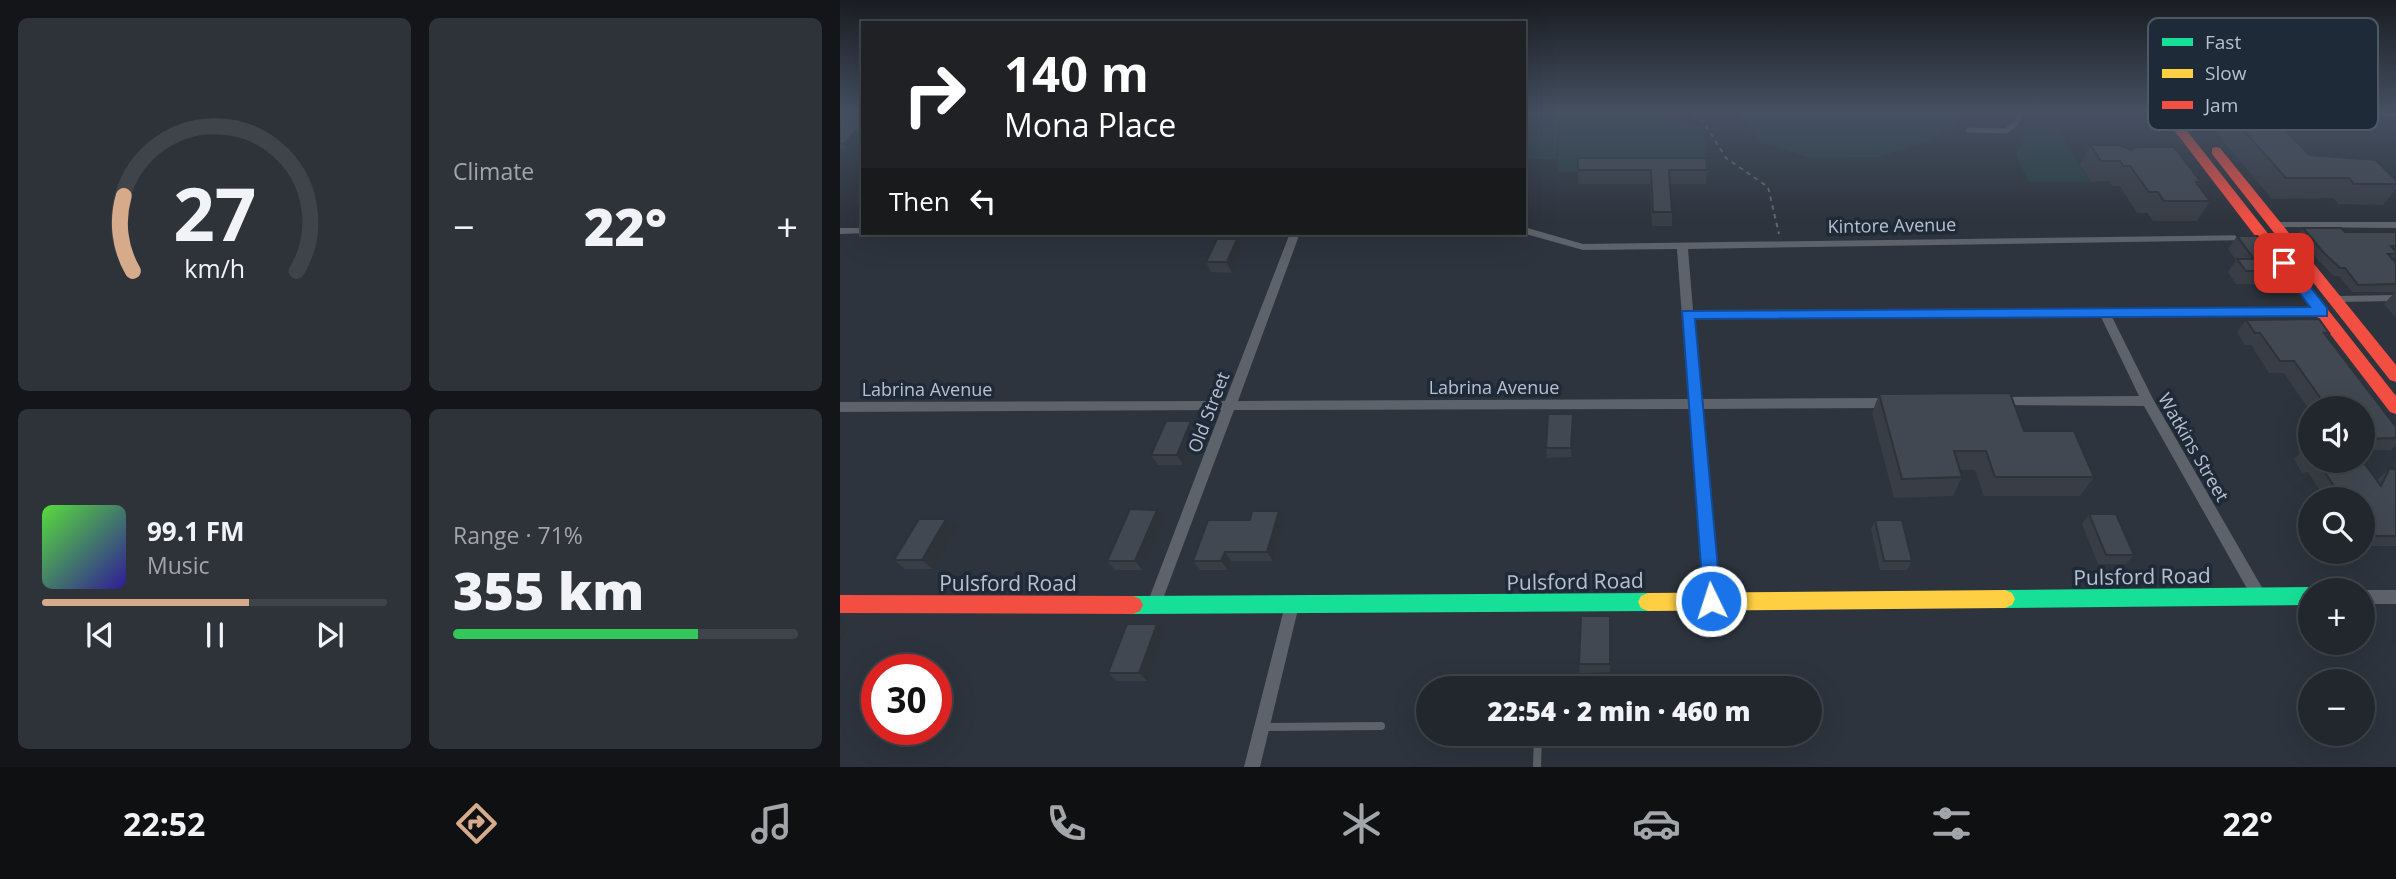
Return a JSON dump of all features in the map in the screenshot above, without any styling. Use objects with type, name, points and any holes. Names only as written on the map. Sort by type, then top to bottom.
[{"type":"main road","points":[[2195,149],[2396,408]]},
{"type":"main road","points":[[2214,149],[2333,299],[2393,368]]},
{"type":"main road","points":[[2361,364],[2393,368]]},
{"type":"main road","name":"Pulsford Road","points":[[840,604],[1292,605],[2298,596]]},
{"type":"street","points":[[2275,225],[2396,225]]},
{"type":"street","points":[[840,231],[861,231]]},
{"type":"street","name":"Kintore Avenue","points":[[1526,231],[1583,247],[2264,237]]},
{"type":"street","name":"Old Street","points":[[1154,604],[1294,235]]},
{"type":"street","points":[[1682,246],[1711,601]]},
{"type":"street","points":[[1688,314],[2322,312]]},
{"type":"street","name":"Watkins Street","points":[[2105,313],[2148,401],[2259,596]]},
{"type":"street","points":[[1983,402],[2148,401]]},
{"type":"street","name":"Labrina Avenue","points":[[840,407],[1901,403]]},
{"type":"street","points":[[2375,597],[2396,597]]},
{"type":"street","points":[[1252,767],[1292,605]]},
{"type":"lane","points":[[2333,299],[2396,298]]},
{"type":"lane","points":[[1262,727],[1381,726]]},
{"type":"lane","points":[[1537,767],[1538,746]]},
{"type":"path","points":[[1718,149],[1729,161],[1768,187],[1782,244]]},
{"type":"green space","points":[[1526,149],[1557,149],[1556,159],[1526,159]]},
{"type":"green space","points":[[1558,149],[1705,149],[1709,172],[1557,172]]},
{"type":"green space","points":[[1780,149],[1904,149],[1877,157],[1811,158]]},
{"type":"green space","points":[[2019,149],[2070,149],[2090,182],[2029,182],[2016,155]]},
{"type":"building","points":[[2093,149],[2175,149],[2201,182],[2196,182],[2210,201],[2164,201],[2158,192],[2149,192],[2130,166],[2123,166],[2120,161],[2101,161]]},
{"type":"building","points":[[2260,149],[2304,149],[2310,155],[2376,160],[2396,180],[2396,184],[2354,184],[2349,178],[2286,178]]},
{"type":"building","points":[[1578,158],[1706,158],[1707,170],[1669,170],[1672,212],[1653,212],[1651,170],[1578,170]]},
{"type":"building","points":[[2303,228],[2341,228],[2345,232],[2396,232],[2396,246],[2391,246],[2396,254],[2388,254],[2396,263],[2396,284],[2358,285],[2345,268],[2340,268],[2323,252]]},
{"type":"building","points":[[2237,236],[2257,236],[2271,242],[2294,271],[2246,271],[2237,259],[2254,259]]},
{"type":"building","points":[[1217,239],[1237,239],[1227,262],[1206,262]]},
{"type":"building","points":[[2319,319],[2329,333],[2324,333],[2372,396],[2319,396],[2294,361],[2280,361],[2260,333],[2255,333],[2246,320]]},
{"type":"building","points":[[2010,393],[2024,431],[2074,431],[2094,477],[1995,477],[1986,451],[1954,451],[1962,477],[1902,479],[1879,394]]},
{"type":"building","points":[[2375,400],[2396,427],[2396,438],[2375,439]]},
{"type":"building","points":[[1548,414],[1573,414],[1571,448],[1546,448]]},
{"type":"building","points":[[1166,421],[1191,421],[1177,455],[1151,455]]},
{"type":"building","points":[[2389,469],[2396,469],[2396,536],[2375,536],[2375,487],[2335,487],[2325,473],[2372,473],[2381,486]]},
{"type":"building","points":[[1130,509],[1157,510],[1135,561],[1107,561]]},
{"type":"building","points":[[1252,511],[1279,511],[1267,552],[1225,552],[1221,561],[1193,561],[1208,520],[1250,520]]},
{"type":"building","points":[[2089,514],[2116,514],[2134,555],[2106,555]]},
{"type":"building","points":[[919,519],[946,519],[922,560],[894,560]]},
{"type":"building","points":[[1875,520],[1902,520],[1912,561],[1884,561]]},
{"type":"building","points":[[1581,616],[1610,616],[1610,664],[1579,664]]},
{"type":"building","points":[[1127,624],[1157,624],[1139,673],[1108,673]]},
{"type":"traffic: fast","points":[[2005,599],[2298,596]]},
{"type":"traffic: fast","points":[[1133,605],[1648,602]]},
{"type":"traffic: slow","points":[[1648,602],[2005,599]]},
{"type":"traffic: jam","points":[[2195,149],[2396,408]]},
{"type":"traffic: jam","points":[[2216,151],[2396,376]]},
{"type":"traffic: jam","points":[[840,604],[1133,605]]},
{"type":"route","points":[[1711,601],[1688,314],[2322,312],[2284,263]]}]
